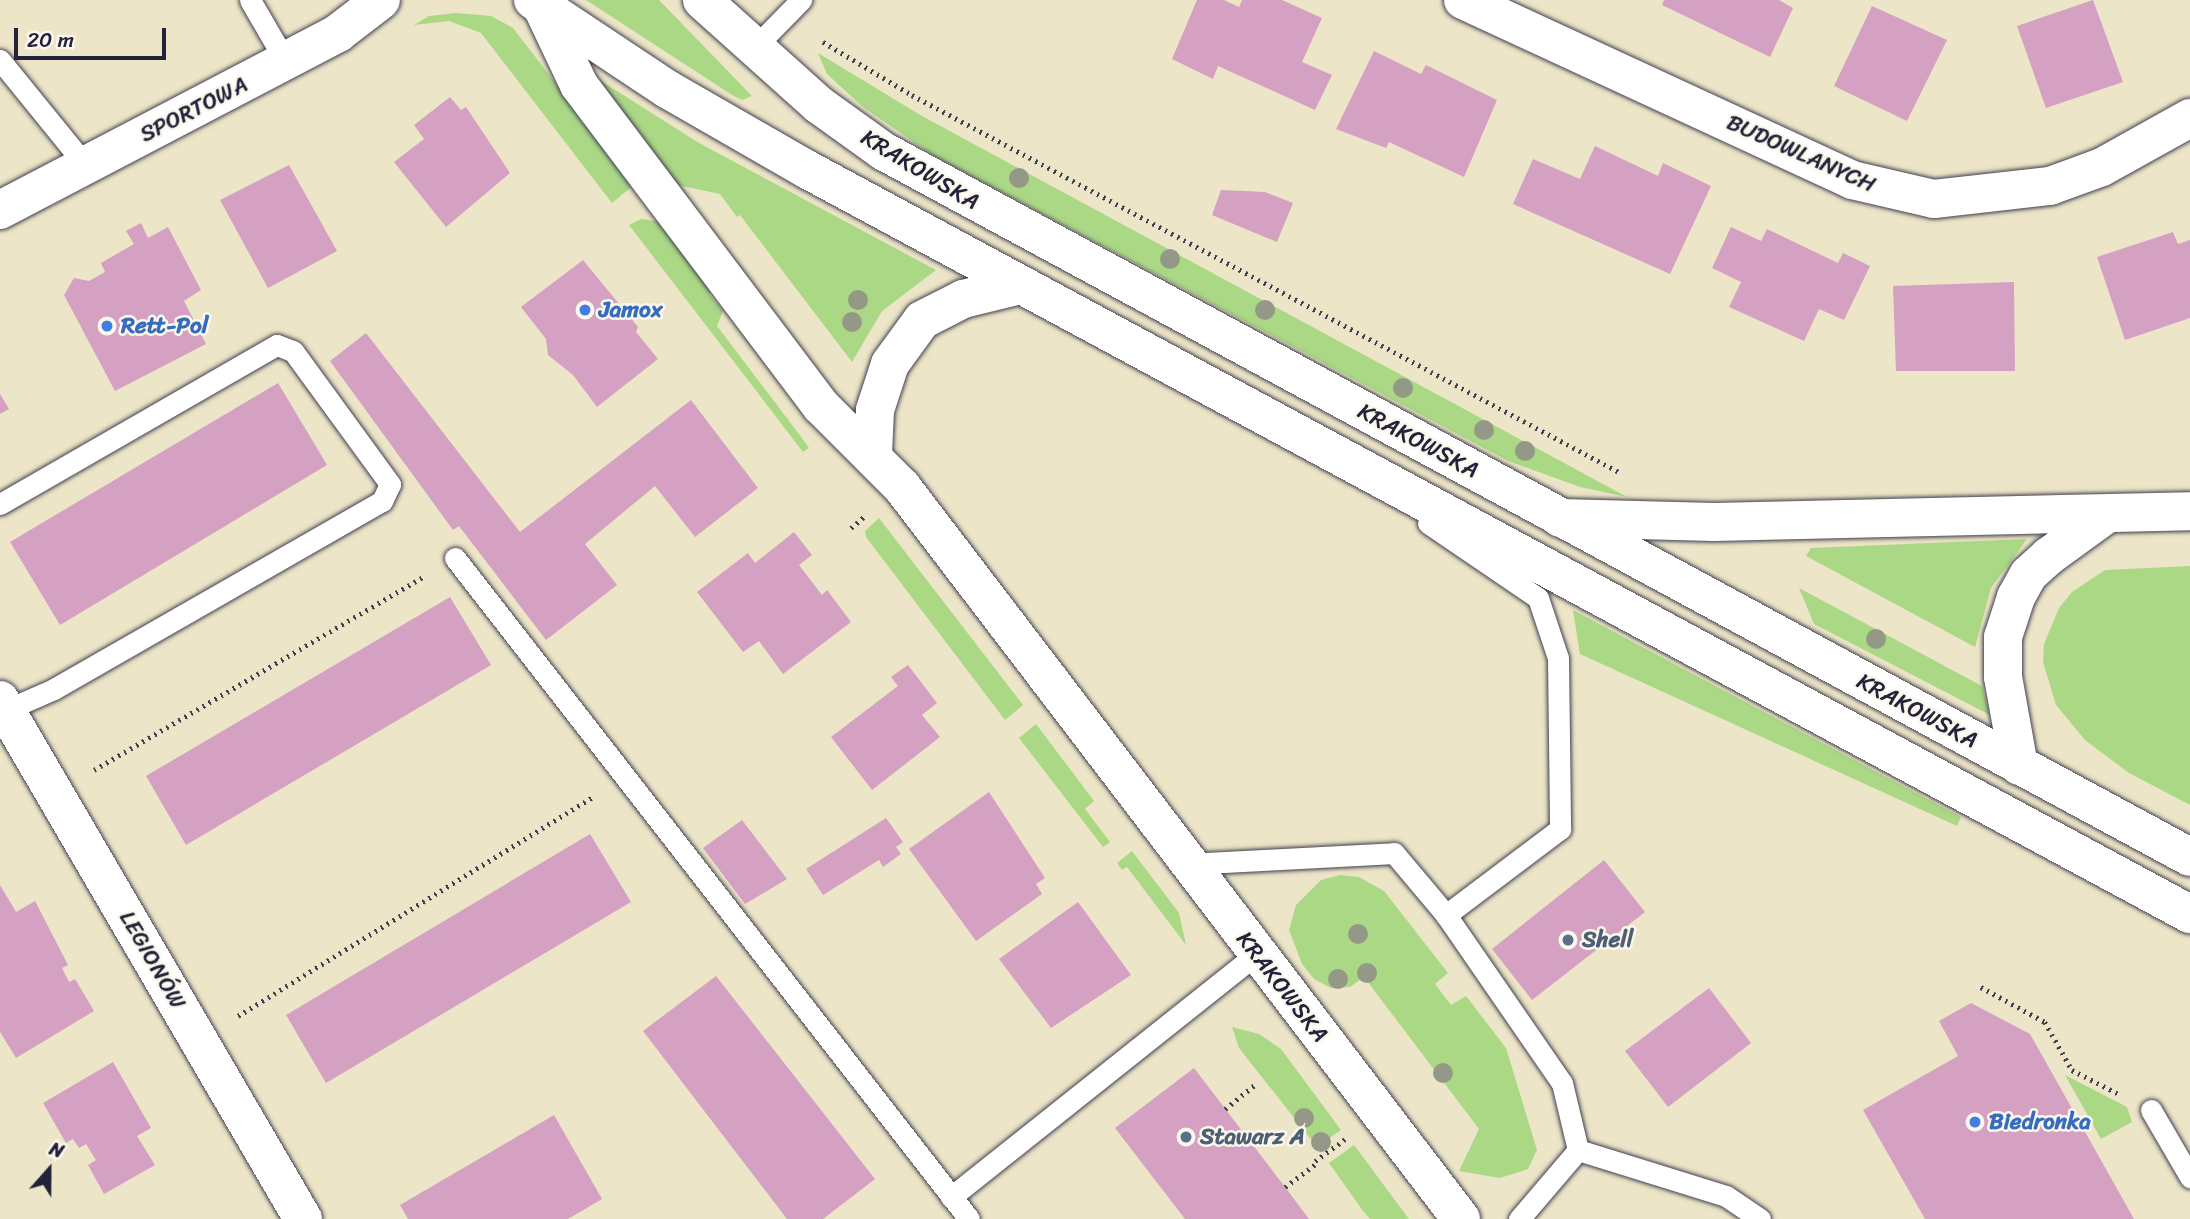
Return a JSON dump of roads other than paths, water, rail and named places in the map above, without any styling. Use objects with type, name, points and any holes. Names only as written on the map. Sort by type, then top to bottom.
[{"type":"street","name":"SPORTOWA","points":[[0,210],[286,62],[351,26],[381,0]]},
{"type":"street","name":"KRAKOWSKA","points":[[702,0],[753,49],[819,105],[895,158],[2176,849]]},
{"type":"street","name":"BUDOWLANYCH","points":[[1463,0],[1853,180],[1922,197],[2050,186],[2102,167],[2190,118]]},
{"type":"street","name":"KRAKOWSKA","points":[[537,4],[579,85],[821,406],[873,454],[1461,1219]]},
{"type":"street","name":"KRAKOWSKA","points":[[537,4],[690,102],[1021,285],[2190,914]]},
{"type":"street","points":[[873,454],[875,410],[890,363],[922,320],[963,299],[1021,285]]},
{"type":"street","points":[[1560,518],[1714,522],[2104,516],[2190,511]]},
{"type":"street","points":[[2019,766],[2003,677],[2003,637],[2016,597],[2029,574],[2049,555],[2104,516]]},
{"type":"street","name":"LEGIONÓW","points":[[3,705],[303,1219]]},
{"type":"lane","points":[[250,0],[286,62]]},
{"type":"lane","points":[[753,49],[793,7]]},
{"type":"lane","points":[[0,60],[86,166]]},
{"type":"lane","points":[[0,504],[278,345],[293,351],[390,484],[382,501],[54,688],[3,705]]},
{"type":"lane","points":[[1308,440],[1538,598],[1558,658],[1560,829],[1446,915]]},
{"type":"lane","points":[[454,558],[969,1219]]},
{"type":"lane","points":[[1187,864],[1394,853],[1446,915],[1562,1083],[1578,1150]]},
{"type":"lane","points":[[951,1197],[1257,954]]},
{"type":"lane","points":[[2151,1110],[2190,1177]]},
{"type":"lane","points":[[1519,1219],[1578,1150]]},
{"type":"lane","points":[[1578,1150],[1726,1195],[1760,1219]]},
{"type":"place","name":"Jamox","points":[[585,310]]},
{"type":"place","name":"Rett-Pol","points":[[107,326]]},
{"type":"place","name":"Shell","points":[[1568,940]]},
{"type":"place","name":"Biedronka","points":[[1975,1122]]},
{"type":"place","name":"Stawarz A","points":[[1186,1137]]}]
